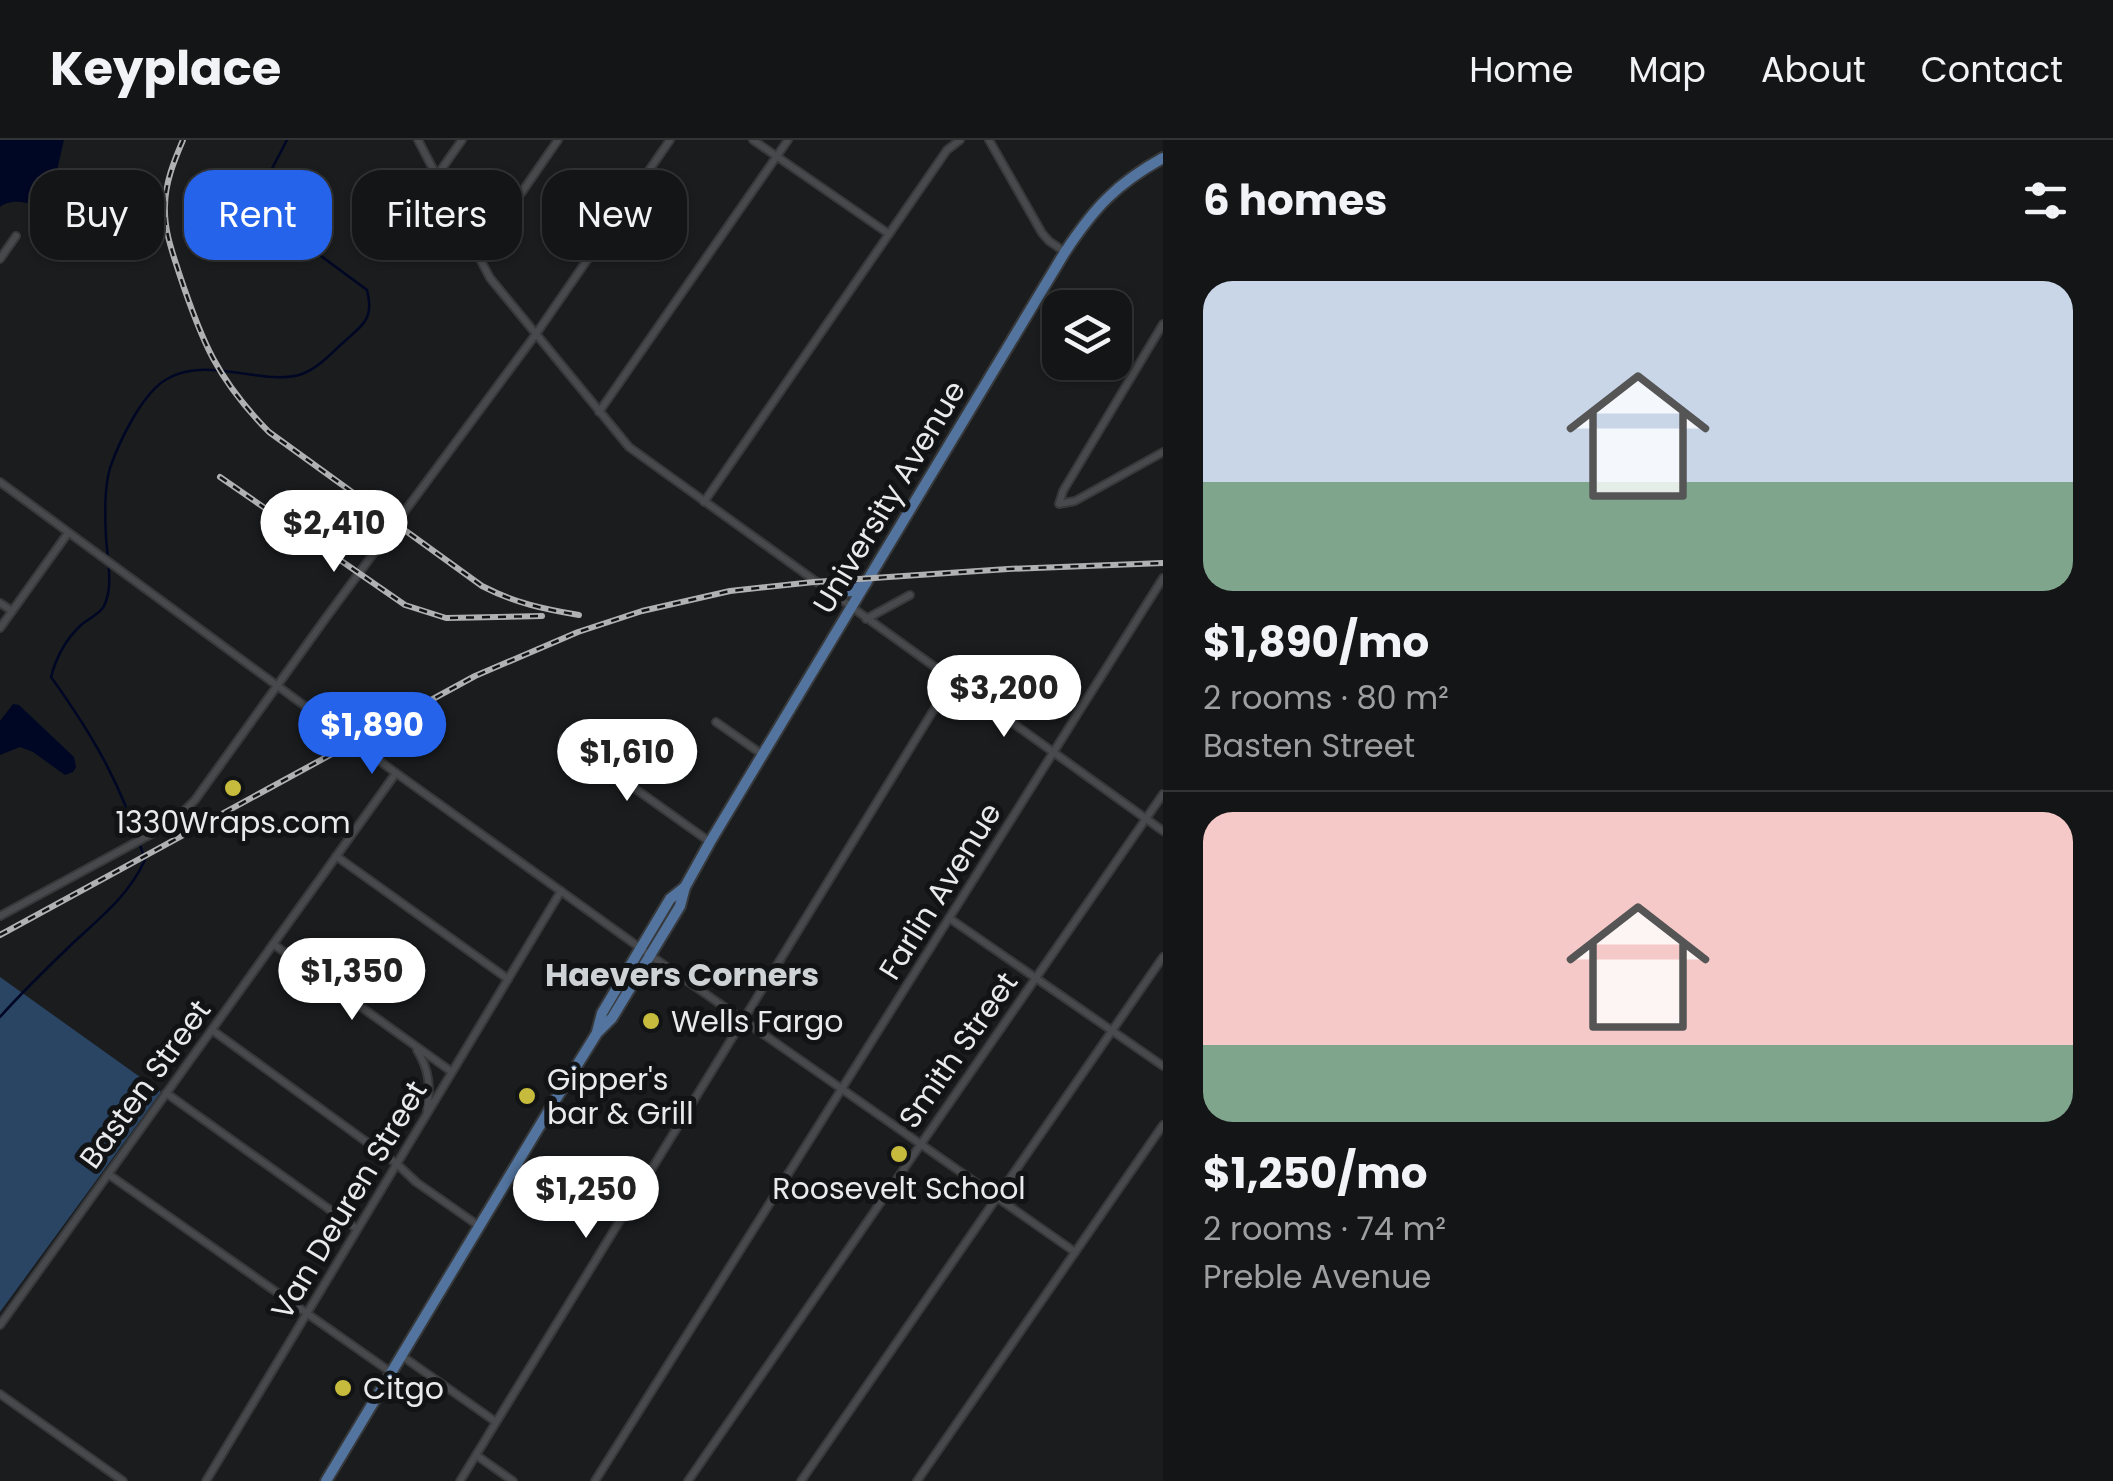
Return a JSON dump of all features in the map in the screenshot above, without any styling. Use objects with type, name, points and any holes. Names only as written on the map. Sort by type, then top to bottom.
[{"type":"main road","name":"University Avenue","points":[[326,1481],[597,1033],[602,1013],[645,952],[670,899],[685,887],[1065,252],[1094,210],[1121,184],[1162,160]]},
{"type":"main road","points":[[830,593],[852,591],[866,583]]},
{"type":"street","points":[[418,140],[433,170]]},
{"type":"street","points":[[441,170],[462,140]]},
{"type":"street","points":[[522,192],[558,140]]},
{"type":"street","points":[[0,916],[178,818],[195,800],[536,334],[670,140]]},
{"type":"street","points":[[753,140],[889,234]]},
{"type":"street","points":[[599,412],[788,140]]},
{"type":"street","points":[[704,502],[947,150],[960,140]]},
{"type":"street","points":[[989,140],[1042,233],[1065,252]]},
{"type":"street","points":[[0,259],[16,236]]},
{"type":"street","points":[[481,260],[490,278],[629,447],[1163,831]]},
{"type":"street","points":[[1163,324],[1063,491],[1059,504],[1075,501],[1163,452]]},
{"type":"street","points":[[0,482],[645,952],[1076,1252]]},
{"type":"street","points":[[0,628],[68,532]]},
{"type":"street","name":"Farlin Avenue","points":[[596,1481],[1163,578]]},
{"type":"street","points":[[866,618],[910,595]]},
{"type":"street","points":[[0,602],[12,611]]},
{"type":"street","points":[[460,1481],[952,680]]},
{"type":"street","points":[[716,722],[763,755]]},
{"type":"street","points":[[564,738],[710,842]]},
{"type":"street","name":"Basten Street","points":[[0,1325],[396,773]]},
{"type":"street","name":"Smith Street","points":[[688,1481],[1163,794]]},
{"type":"street","points":[[336,856],[508,979]]},
{"type":"street","name":"Van Deuren Street","points":[[206,1481],[561,891]]},
{"type":"street","points":[[949,918],[1163,1066]]},
{"type":"street","points":[[273,944],[452,1072]]},
{"type":"street","points":[[801,1481],[1163,957]]},
{"type":"street","points":[[212,1030],[479,1226]]},
{"type":"street","points":[[410,1042],[421,1055],[428,1074],[429,1098],[424,1118]]},
{"type":"street","points":[[166,1093],[358,1229]]},
{"type":"street","points":[[917,1481],[1163,1125]]},
{"type":"street","points":[[108,1174],[392,1372]]},
{"type":"street","points":[[401,1356],[496,1422]]},
{"type":"street","points":[[0,1394],[122,1481]]},
{"type":"street","points":[[476,1455],[513,1481]]},
{"type":"shaded area","points":[[0,140],[64,140],[57,170],[30,170],[30,204],[15,202],[0,207]]},
{"type":"shaded area","points":[[13,704],[19,705],[74,757],[73,772],[65,775],[20,747],[0,755],[0,721]]},
{"type":"shaded area","points":[[0,977],[161,1092],[0,1312]]},
{"type":"waterway","points":[[0,1017],[114,905],[145,860],[106,764],[51,677],[66,643],[102,609],[107,598],[107,485],[125,432],[140,406],[167,379],[200,370],[271,377],[302,374],[330,355],[363,324],[368,314],[367,290],[275,222],[259,203],[265,182],[287,140]]},
{"type":"railway","points":[[183,140],[167,189],[165,215],[169,240],[204,340],[224,377],[251,413],[269,432],[482,586],[529,605],[579,615]]},
{"type":"railway","points":[[220,477],[405,605],[446,618],[542,616]]},
{"type":"railway","points":[[0,935],[475,676],[578,632],[642,611],[730,591],[814,582],[1163,563]]},
{"type":"place","name":"1330Wraps.com","points":[[233,788]]},
{"type":"place","name":"Wells Fargo","points":[[651,1021]]},
{"type":"place","name":"Gipper's bar & Grill","points":[[527,1096]]},
{"type":"place","name":"Roosevelt School","points":[[899,1154]]},
{"type":"place","name":"Citgo","points":[[343,1388]]},
{"type":"district","name":"Haevers Corners","points":[[682,974]]}]
